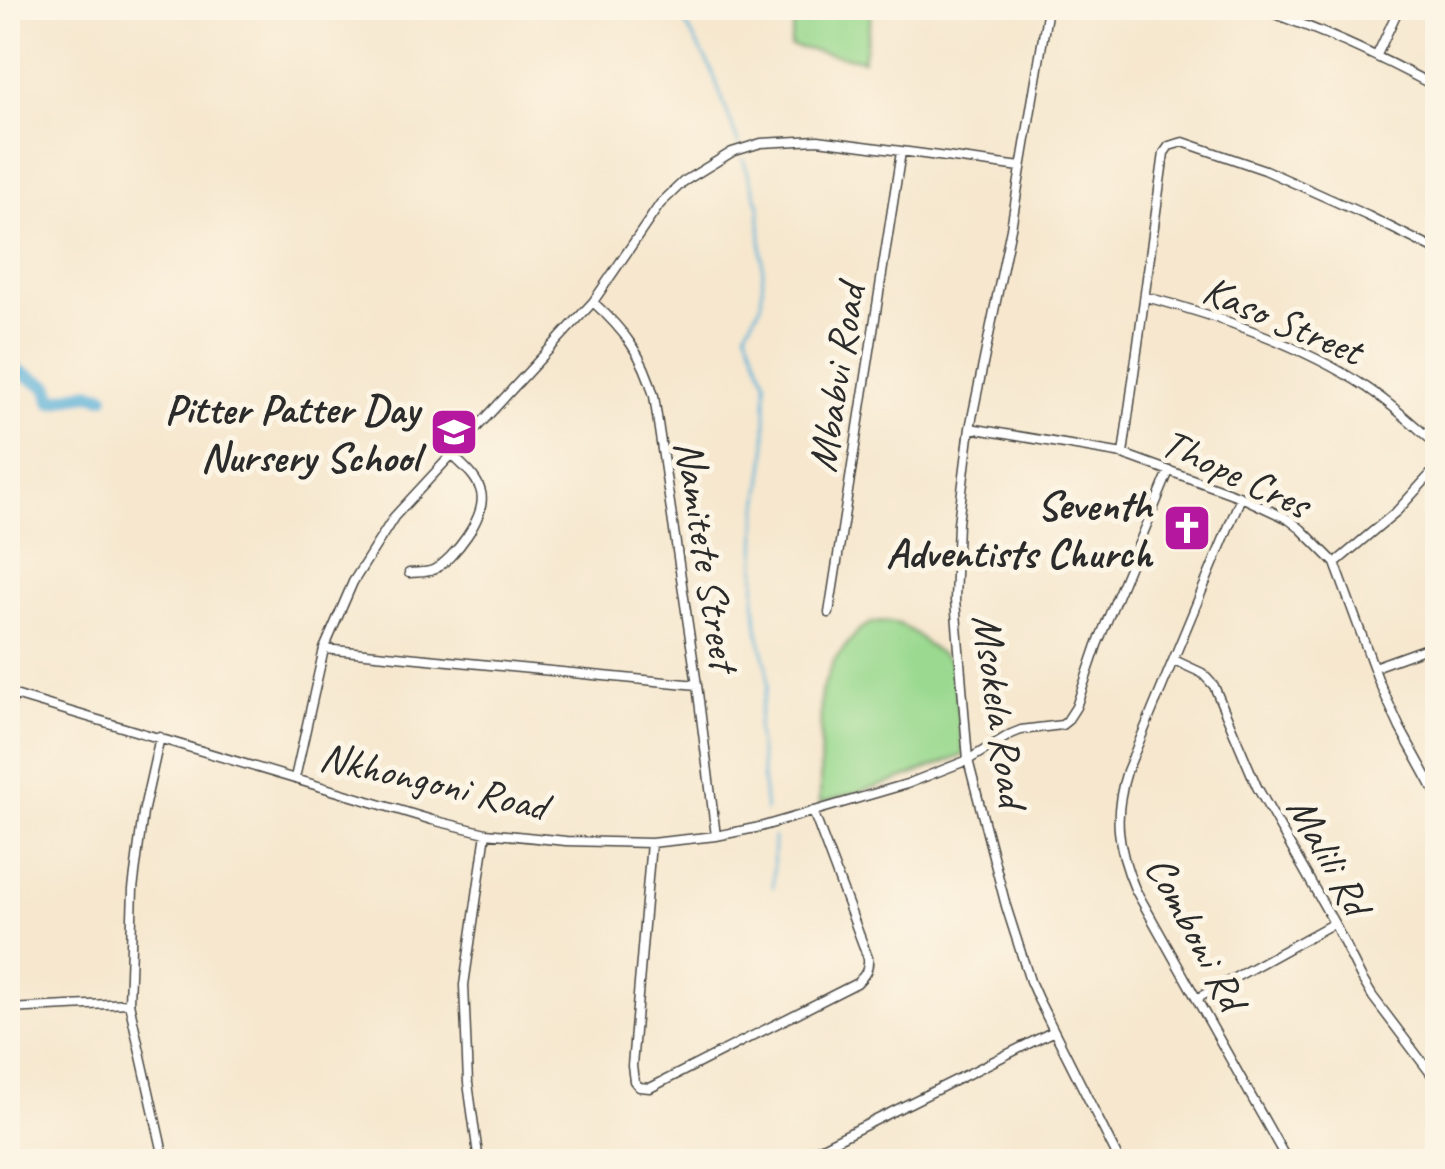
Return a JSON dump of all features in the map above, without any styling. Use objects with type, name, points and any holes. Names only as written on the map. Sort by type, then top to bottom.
[{"type":"street","name":"Msokela Road","points":[[1048,8],[1011,228],[970,428],[958,523],[955,600],[968,760],[1012,925],[1030,981],[1120,1162]]},
{"type":"street","points":[[1257,8],[1377,54],[1438,88]]},
{"type":"street","points":[[1377,54],[1400,8]]},
{"type":"street","points":[[295,778],[324,650],[352,582],[374,546],[394,516],[593,302],[660,204],[684,182],[732,152],[761,143],[803,140],[1021,167]]},
{"type":"street","points":[[1123,454],[1164,153],[1169,146],[1184,142],[1265,170],[1438,251]]},
{"type":"street","name":"Mbabvi Road","points":[[829,613],[901,152]]},
{"type":"street","name":"Kaso Street","points":[[1146,297],[1267,337],[1332,367],[1369,389],[1438,446]]},
{"type":"street","name":"Namitete Street","points":[[593,302],[619,326],[649,378],[697,685],[716,836]]},
{"type":"street","name":"Thope Cres","points":[[970,428],[1123,454],[1240,497],[1301,529],[1335,563],[1400,728],[1438,796]]},
{"type":"street","points":[[410,573],[434,569],[447,559],[472,530],[480,513],[480,488],[452,455]]},
{"type":"street","points":[[1335,563],[1397,511],[1438,466]]},
{"type":"street","name":"Nkhongoni Road","points":[[10,693],[486,833],[566,841],[651,843],[716,836],[907,784],[968,760],[1011,734],[1068,722],[1169,471]]},
{"type":"street","name":"Comboni Rd","points":[[1240,497],[1127,771],[1118,826],[1122,854],[1135,890],[1288,1162]]},
{"type":"street","points":[[1374,667],[1438,644]]},
{"type":"street","points":[[324,650],[697,685]]},
{"type":"street","name":"Malili Rd","points":[[1174,660],[1202,674],[1214,686],[1258,787],[1373,997],[1438,1083]]},
{"type":"street","points":[[8,718],[10,693]]},
{"type":"street","points":[[160,737],[143,813],[133,889],[129,1003],[165,1162]]},
{"type":"street","points":[[651,843],[632,1066],[639,1087],[650,1088],[857,984],[866,974],[868,958],[813,811]]},
{"type":"street","points":[[478,1162],[468,1083],[464,985],[486,833]]},
{"type":"street","points":[[1198,998],[1334,923]]},
{"type":"street","points":[[8,1008],[129,1003]]},
{"type":"street","points":[[792,1162],[1054,1031]]},
{"type":"street","points":[[814,1151],[818,1162]]},
{"type":"green space","points":[[797,8],[873,8],[863,60],[790,46]]},
{"type":"green space","points":[[888,622],[907,628],[953,666],[964,755],[896,781],[820,803],[821,692],[834,661],[859,630],[871,623]]},
{"type":"waterway","points":[[676,8],[711,68],[739,145]]},
{"type":"waterway","points":[[743,159],[759,206],[763,272],[761,305],[746,330],[766,381],[766,454],[757,521],[755,604],[767,666],[768,686],[757,728],[766,811]]},
{"type":"waterway","points":[[8,366],[49,387],[52,401],[89,393],[103,396]]},
{"type":"waterway","points":[[773,887],[774,837]]},
{"type":"place","name":"Pitter Patter Day Nursery School","points":[[454,432]]},
{"type":"place","name":"Seventh Adventists Church","points":[[1187,528]]}]
